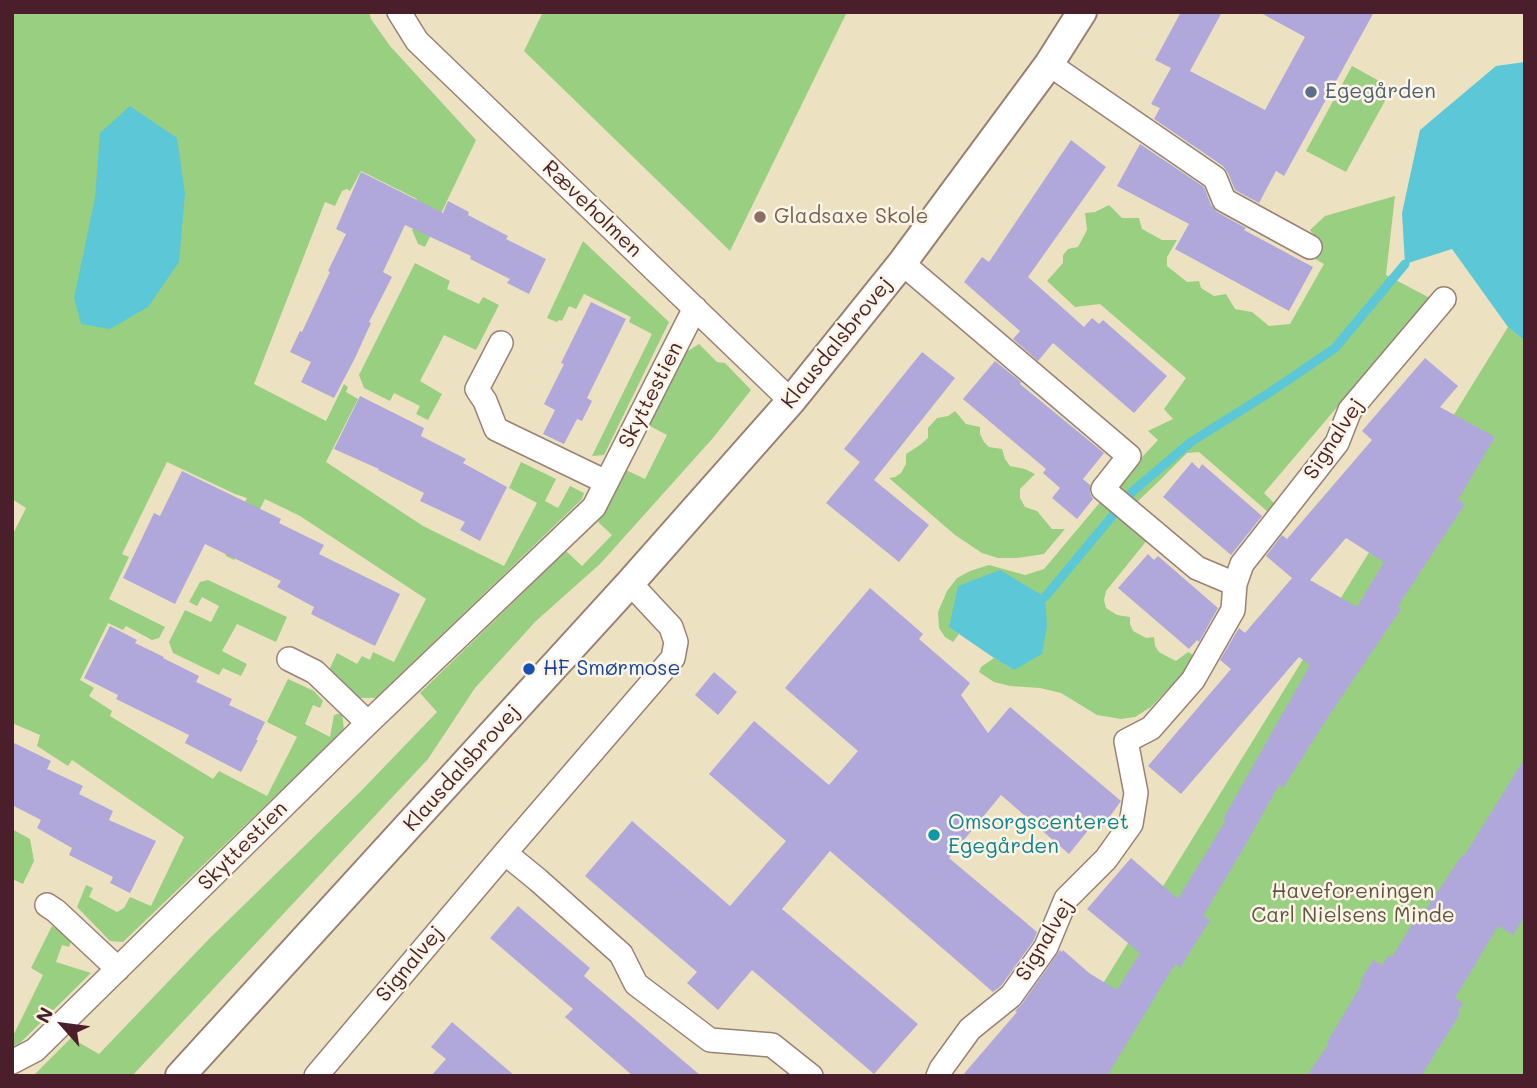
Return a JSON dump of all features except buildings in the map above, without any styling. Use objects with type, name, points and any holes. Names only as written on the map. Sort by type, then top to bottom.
[{"type":"street","name":"Ræveholmen","points":[[399,12],[417,41],[791,401]]},
{"type":"street","name":"Klausdalsbrovej","points":[[180,1076],[630,583],[791,401],[902,263],[1049,64],[1083,12]]},
{"type":"street","points":[[1049,64],[1215,178],[1224,200],[1310,247]]},
{"type":"street","name":"Klausdalsbrovej","points":[[902,263],[1129,456],[1105,490],[1197,568],[1235,584]]},
{"type":"street","name":"Signalvej","points":[[938,1076],[970,1029],[1011,996],[1045,947],[1066,899],[1106,859],[1131,824],[1136,793],[1126,741],[1151,728],[1193,680],[1233,610],[1235,584],[1242,564],[1337,443],[1350,410],[1444,299]]},
{"type":"street","name":"Skyttestien","points":[[12,1062],[35,1051],[368,723],[594,507],[695,308]]},
{"type":"street","points":[[500,343],[477,389],[496,429],[606,482]]},
{"type":"street","name":"Signalvej","points":[[316,1076],[673,658],[676,642],[671,627],[630,583]]},
{"type":"street","points":[[289,659],[315,672],[368,723]]},
{"type":"street","points":[[505,853],[621,954],[636,984],[710,1040],[772,1045],[811,1076]]},
{"type":"street","points":[[47,905],[57,911],[118,969]]},
{"type":"green space","points":[[12,12],[369,12],[390,46],[476,140],[425,247],[418,244],[412,230],[418,217],[411,213],[417,199],[361,171],[350,191],[342,191],[335,206],[325,202],[254,384],[326,421],[344,384],[348,387],[346,392],[358,399],[326,462],[423,526],[504,566],[537,503],[509,488],[521,462],[556,479],[545,501],[558,508],[570,486],[584,493],[582,499],[376,698],[359,698],[329,670],[337,653],[357,664],[362,656],[370,660],[373,652],[394,662],[426,599],[300,516],[265,499],[234,560],[226,556],[223,547],[247,498],[167,462],[122,554],[129,557],[109,599],[165,627],[159,638],[152,640],[126,626],[123,630],[108,623],[80,680],[94,688],[89,696],[112,711],[110,716],[213,779],[219,771],[267,796],[297,737],[267,722],[288,679],[314,691],[323,701],[320,708],[313,705],[305,724],[330,737],[334,715],[342,713],[344,730],[123,942],[110,941],[77,907],[86,885],[93,888],[89,897],[117,912],[124,908],[130,897],[151,906],[184,837],[72,760],[68,766],[37,746],[40,735],[12,723],[12,536],[26,508],[12,499]]},
{"type":"green space","points":[[543,12],[847,12],[730,251],[524,51]]},
{"type":"green space","points":[[1352,66],[1392,88],[1346,172],[1306,151]]},
{"type":"green space","points":[[1395,196],[1386,275],[1430,298],[1264,493],[1275,504],[1268,512],[1199,452],[1187,453],[1136,503],[1115,486],[1158,440],[1148,431],[1173,419],[1164,409],[1186,378],[1100,304],[1075,307],[1047,281],[1063,263],[1063,255],[1068,249],[1078,247],[1087,230],[1085,213],[1095,212],[1109,205],[1122,218],[1139,218],[1142,229],[1162,240],[1177,240],[1167,257],[1167,266],[1187,282],[1199,281],[1201,288],[1214,296],[1226,294],[1235,309],[1252,312],[1269,326],[1290,324],[1324,264],[1310,256],[1317,240],[1310,230],[1325,216]]},
{"type":"green space","points":[[583,241],[669,322],[604,455],[592,456],[652,334],[629,322],[631,317],[584,294],[576,309],[569,306],[562,321],[547,318]]},
{"type":"green space","points":[[415,263],[450,281],[447,289],[479,304],[483,297],[499,305],[476,350],[444,335],[420,381],[442,394],[428,420],[416,414],[420,406],[394,393],[390,401],[364,388],[359,375]]},
{"type":"green space","name":"Haveforeningen Carl Nielsens Minde","points":[[1508,327],[1525,341],[1525,1076],[1046,1076]]},
{"type":"green space","points":[[699,344],[717,362],[725,363],[751,390],[713,438],[600,564],[536,621],[475,688],[428,759],[132,1076],[33,1076],[71,1038],[99,1054],[209,939],[361,791],[437,712],[420,693],[566,551],[582,566],[612,535],[598,522],[626,470],[645,479],[667,435],[648,425],[683,354]]},
{"type":"green space","points":[[955,411],[966,424],[980,427],[980,434],[989,447],[1002,449],[1010,466],[1035,474],[1020,489],[1020,498],[1025,507],[1037,511],[1052,529],[1065,529],[1044,554],[998,558],[982,553],[955,535],[889,478],[901,473],[906,464],[906,454],[928,438],[928,428],[937,418],[948,416]]},
{"type":"green space","points":[[1102,500],[1148,539],[1106,591],[1106,608],[1117,615],[1130,617],[1133,631],[1146,638],[1154,637],[1159,652],[1168,657],[1176,661],[1188,652],[1195,656],[1186,670],[1151,707],[1135,717],[1121,719],[1097,715],[1061,693],[994,682],[979,672],[981,667],[994,658],[1014,670],[949,627],[959,634],[953,642],[945,637],[939,628],[938,612],[947,591],[957,578],[989,565],[1025,575],[1044,569]]},
{"type":"green space","points":[[208,580],[287,617],[276,642],[237,624],[222,651],[247,664],[241,676],[223,668],[219,675],[173,653],[169,642],[185,610],[211,622],[219,606],[202,597],[197,606],[189,602],[200,582]]},
{"type":"green space","points":[[12,829],[30,839],[34,861],[23,884],[12,879]]},
{"type":"green space","points":[[52,926],[72,939],[69,947],[62,945],[56,962],[91,973],[20,1043],[12,1047],[12,1038],[43,975],[31,968]]},
{"type":"water","points":[[1525,62],[1525,341],[1508,327],[1452,249],[1405,264],[1402,213],[1420,130],[1496,66]]},
{"type":"water","points":[[130,106],[177,138],[185,193],[179,262],[148,307],[110,329],[81,324],[74,298],[95,198],[100,133]]},
{"type":"water","points":[[1000,570],[1045,597],[1047,626],[1042,654],[1014,670],[949,627],[958,586]]},
{"type":"waterway","points":[[1045,597],[1133,491],[1191,442],[1335,348],[1405,264]]},
{"type":"place","name":"Egegården","points":[[1311,92]]},
{"type":"place","name":"Gladsaxe Skole","points":[[760,217]]},
{"type":"place","name":"HF Smørmose","points":[[529,669]]},
{"type":"place","name":"Omsorgscenteret Egegården","points":[[934,835]]}]
